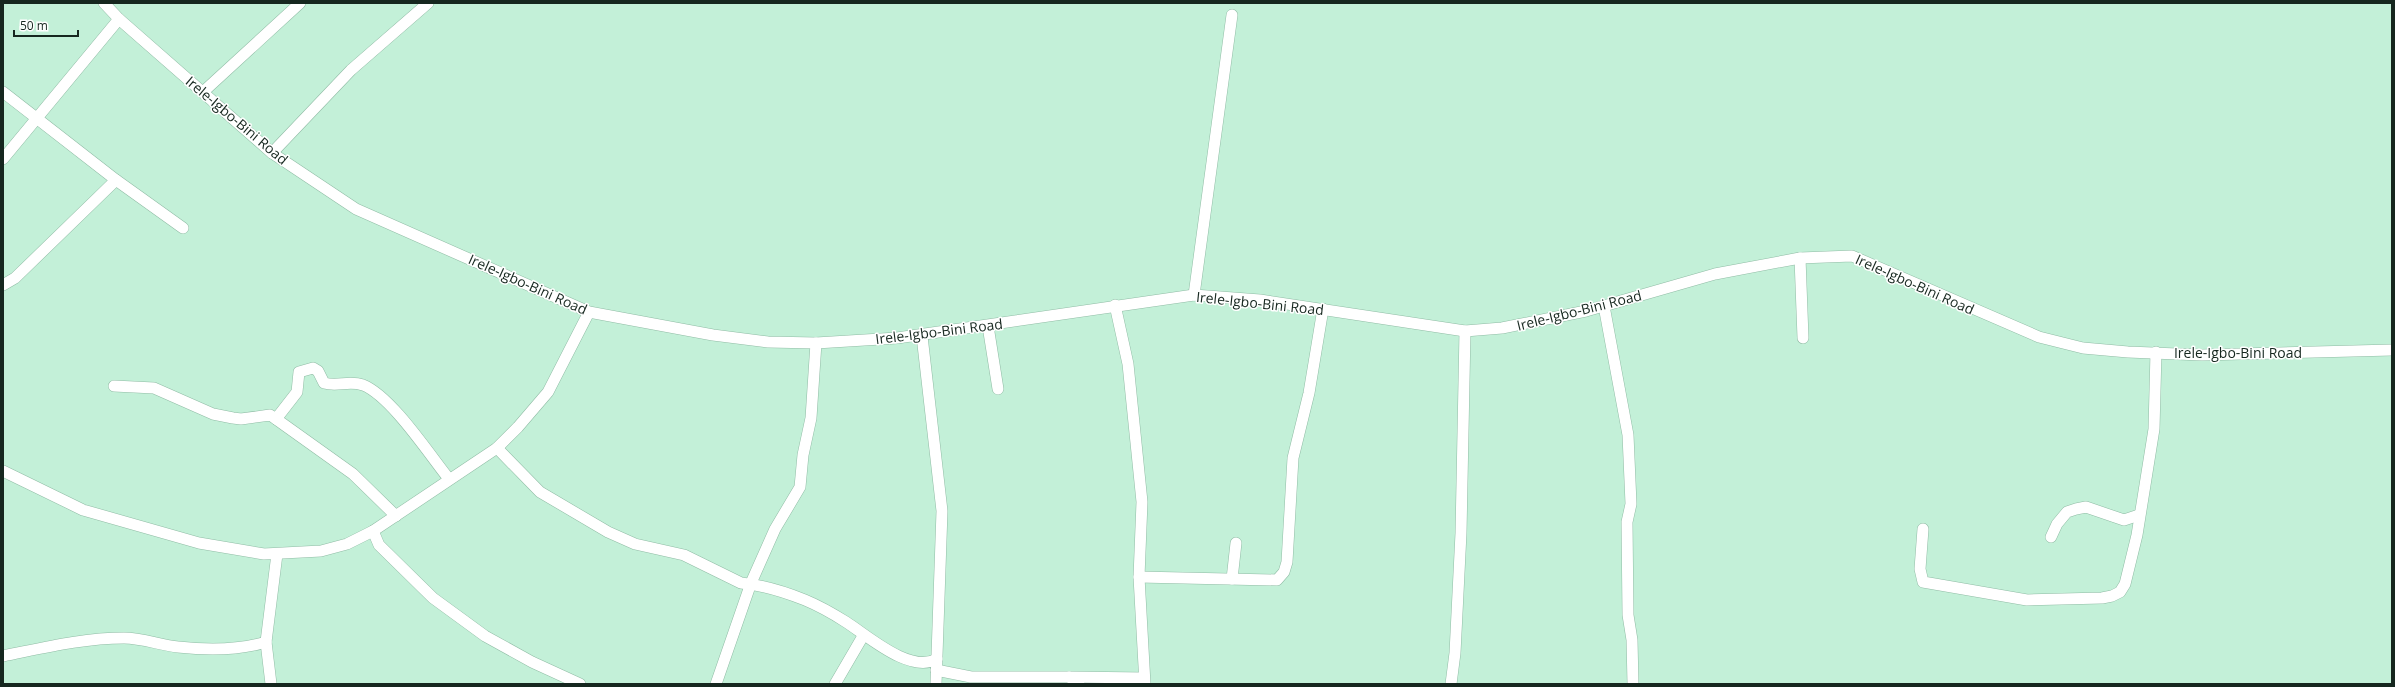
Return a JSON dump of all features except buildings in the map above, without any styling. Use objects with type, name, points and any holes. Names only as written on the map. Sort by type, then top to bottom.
[{"type":"street","name":"Irele-Igbo-Bini Road","points":[[104,3],[119,19],[272,153],[356,209],[589,312],[713,335],[768,342],[816,343],[922,336],[1115,305],[1194,295],[1260,300],[1465,331],[1502,328],[1604,306],[1715,274],[1800,258],[1852,256],[2040,338],[2083,348],[2128,352],[2202,354],[2392,350]]},
{"type":"street","points":[[203,92],[300,3]]},
{"type":"street","points":[[272,153],[346,75],[428,3]]},
{"type":"street","points":[[1194,295],[1232,15]]},
{"type":"street","points":[[3,159],[119,19]]},
{"type":"street","points":[[3,92],[116,180],[183,228]]},
{"type":"street","points":[[3,286],[15,278],[116,180]]},
{"type":"street","points":[[1800,258],[1802,338]]},
{"type":"street","points":[[497,448],[540,492],[608,532],[635,544],[684,555],[741,583],[751,583],[806,601],[846,622],[863,636],[913,662],[931,662],[971,677],[1069,676],[1145,681],[1139,576],[1142,502],[1128,364],[1115,305]]},
{"type":"street","points":[[1604,306],[1628,435],[1631,504],[1627,522],[1628,615],[1632,635],[1633,684]]},
{"type":"street","points":[[1139,576],[1277,580],[1284,572],[1287,562],[1293,458],[1309,393],[1322,309]]},
{"type":"street","points":[[3,471],[83,510],[199,543],[232,550],[277,554],[321,552],[347,544],[373,531],[497,448],[518,427],[548,392],[589,312]]},
{"type":"street","points":[[988,326],[998,389]]},
{"type":"street","points":[[1451,684],[1455,653],[1461,534],[1465,331]]},
{"type":"street","points":[[922,336],[942,511],[936,684]]},
{"type":"street","points":[[716,684],[751,583],[775,529],[800,487],[803,455],[811,418],[816,343]]},
{"type":"street","points":[[1923,529],[1920,569],[1923,582],[2028,600],[2102,598],[2112,596],[2120,592],[2125,584],[2154,429],[2156,352]]},
{"type":"street","points":[[276,419],[297,392],[299,372],[312,368],[318,371],[324,383],[340,385],[351,382],[364,386],[396,410],[449,479]]},
{"type":"street","points":[[114,386],[154,388],[213,414],[232,418],[241,419],[270,415],[353,474],[396,516]]},
{"type":"street","points":[[2051,536],[2057,524],[2067,512],[2076,509],[2086,507],[2124,520],[2139,515]]},
{"type":"street","points":[[373,531],[379,545],[439,602],[485,636],[532,662],[580,684]]},
{"type":"street","points":[[1232,579],[1236,543]]},
{"type":"street","points":[[271,684],[266,642],[277,554]]},
{"type":"street","points":[[835,684],[863,636]]},
{"type":"street","points":[[3,656],[32,648],[79,641],[125,638],[179,647],[252,647],[266,642]]},
{"type":"street","points":[[1069,676],[1079,684]]}]
